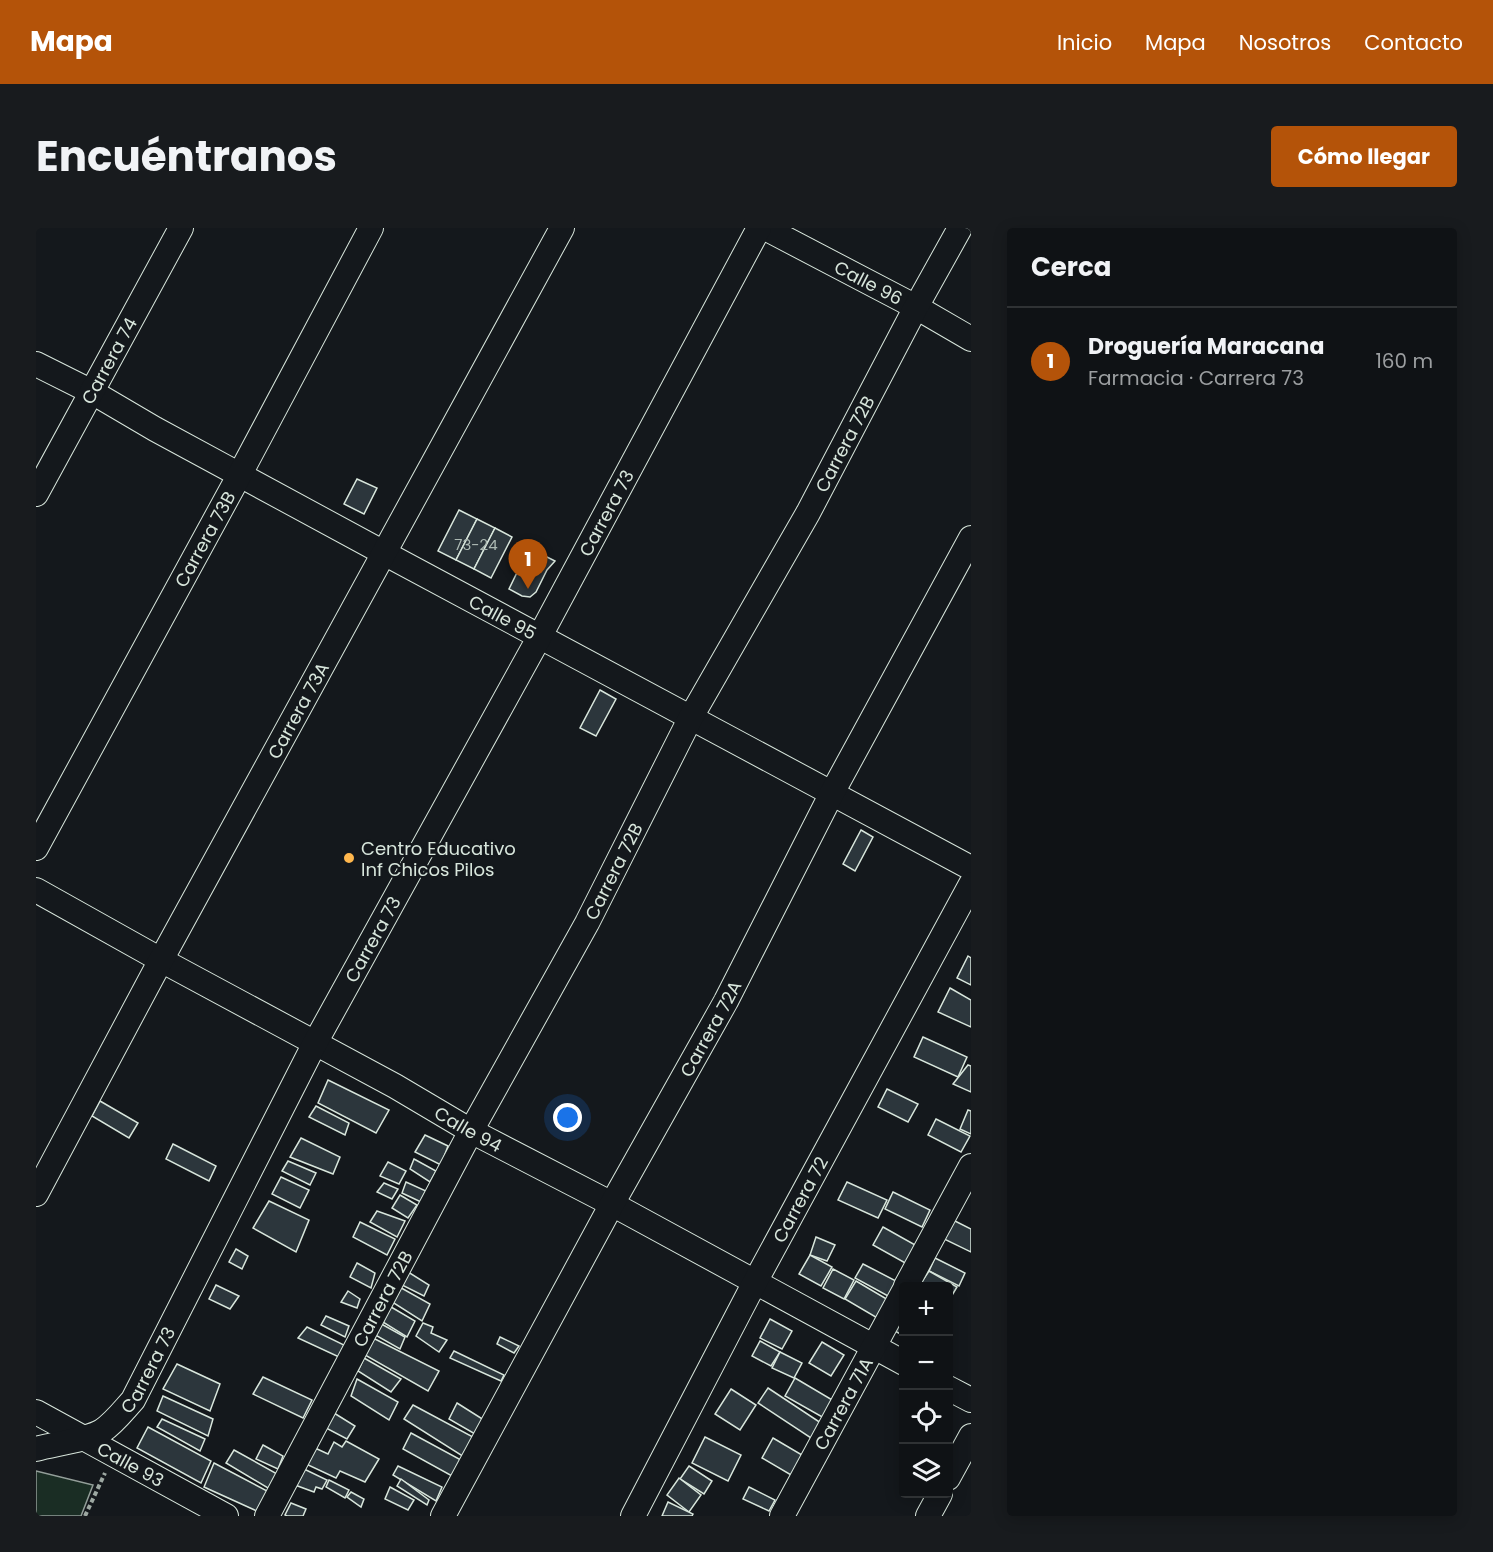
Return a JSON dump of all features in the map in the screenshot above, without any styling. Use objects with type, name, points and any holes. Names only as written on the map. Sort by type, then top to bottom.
[{"type":"street","name":"Carrera 74","points":[[36,494],[181,228]]},
{"type":"street","name":"Carrera 73B","points":[[36,849],[371,228]]},
{"type":"street","name":"Carrera 73A","points":[[36,1194],[161,960],[562,228]]},
{"type":"street","name":"Carrera 73","points":[[36,1449],[100,1432],[133,1400],[315,1043],[540,636],[759,228]]},
{"type":"street","name":"Calle 96","points":[[765,228],[971,339]]},
{"type":"street","name":"Carrera 72B","points":[[267,1516],[471,1131],[587,923],[691,717],[808,513],[960,228]]},
{"type":"street","name":"Calle 95","points":[[36,364],[92,392],[384,553],[971,868]]},
{"type":"street","name":"Carrera 72A","points":[[443,1516],[612,1204],[726,1001],[832,793],[971,538]]},
{"type":"street","name":"Carrera 72","points":[[633,1516],[755,1282],[971,884]]},
{"type":"street","name":"Calle 94","points":[[36,890],[395,1086],[471,1131],[612,1204],[899,1361]]},
{"type":"street","points":[[909,1282],[971,1166]]},
{"type":"street","name":"Carrera 71A","points":[[782,1516],[899,1299]]},
{"type":"street","points":[[952,1390],[971,1400]]},
{"type":"street","name":"Calle 93","points":[[36,1412],[226,1516]]},
{"type":"street","points":[[953,1469],[971,1437]]},
{"type":"street","points":[[928,1516],[938,1498]]},
{"type":"path","points":[[85,1516],[113,1456]]},
{"type":"green space","points":[[36,1471],[93,1485],[81,1516],[36,1516]]},
{"type":"building","points":[[357,479],[377,488],[364,514],[344,504]]},
{"type":"building","points":[[459,510],[477,519],[456,560],[438,551]]},
{"type":"building","points":[[477,519],[495,528],[474,569],[456,560]]},
{"type":"building","points":[[495,528],[512,537],[491,578],[474,569]]},
{"type":"building","points":[[529,548],[555,561],[547,570],[536,592],[530,597],[522,596],[509,589]]},
{"type":"building","points":[[600,690],[616,699],[596,736],[580,728]]},
{"type":"building","points":[[861,830],[873,837],[855,871],[843,864]]},
{"type":"building","points":[[968,956],[971,958],[971,985],[957,978]]},
{"type":"building","points":[[950,988],[971,1000],[971,1027],[938,1012]]},
{"type":"building","points":[[923,1037],[967,1057],[958,1077],[914,1057]]},
{"type":"building","points":[[968,1065],[971,1066],[971,1092],[953,1084]]},
{"type":"building","points":[[328,1080],[389,1110],[376,1133],[318,1103]]},
{"type":"building","points":[[887,1089],[918,1104],[908,1122],[878,1107]]},
{"type":"building","points":[[100,1101],[138,1123],[129,1138],[92,1116]]},
{"type":"building","points":[[316,1106],[349,1123],[345,1135],[309,1117]]},
{"type":"building","points":[[968,1110],[971,1111],[971,1134],[960,1129]]},
{"type":"building","points":[[936,1119],[970,1136],[961,1152],[928,1135]]},
{"type":"building","points":[[425,1135],[448,1146],[441,1165],[415,1152]]},
{"type":"building","points":[[301,1138],[340,1157],[333,1174],[290,1157]]},
{"type":"building","points":[[173,1144],[216,1166],[209,1181],[166,1159]]},
{"type":"building","points":[[414,1159],[436,1171],[430,1182],[410,1169]]},
{"type":"building","points":[[288,1161],[316,1173],[310,1185],[282,1171]]},
{"type":"building","points":[[388,1162],[406,1171],[399,1184],[380,1176]]},
{"type":"building","points":[[281,1177],[309,1190],[300,1208],[272,1194]]},
{"type":"building","points":[[406,1182],[426,1191],[421,1202],[402,1193]]},
{"type":"building","points":[[847,1182],[887,1200],[878,1218],[838,1200]]},
{"type":"building","points":[[384,1183],[398,1189],[392,1199],[377,1192]]},
{"type":"building","points":[[893,1192],[930,1210],[922,1227],[885,1209]]},
{"type":"building","points":[[400,1195],[417,1205],[408,1218],[392,1208]]},
{"type":"building","points":[[269,1201],[309,1220],[296,1252],[253,1228]]},
{"type":"building","points":[[377,1211],[405,1221],[397,1237],[370,1222]]},
{"type":"building","points":[[951,1219],[971,1229],[971,1252],[942,1238]]},
{"type":"building","points":[[360,1222],[395,1239],[387,1255],[353,1237]]},
{"type":"building","points":[[883,1227],[917,1246],[907,1264],[873,1245]]},
{"type":"building","points":[[816,1237],[835,1245],[827,1261],[810,1255]]},
{"type":"building","points":[[236,1249],[248,1256],[242,1269],[229,1262]]},
{"type":"building","points":[[810,1255],[832,1267],[821,1286],[799,1274]]},
{"type":"building","points":[[935,1258],[965,1273],[959,1286],[929,1271]]},
{"type":"building","points":[[357,1263],[375,1273],[371,1288],[350,1277]]},
{"type":"building","points":[[863,1264],[896,1281],[888,1296],[855,1278]]},
{"type":"building","points":[[833,1269],[854,1280],[844,1299],[823,1288]]},
{"type":"building","points":[[405,1270],[429,1285],[424,1296],[398,1283]]},
{"type":"building","points":[[929,1271],[948,1282],[922,1282]]},
{"type":"building","points":[[856,1281],[890,1301],[879,1319],[845,1299]]},
{"type":"building","points":[[216,1285],[239,1296],[230,1309],[209,1299]]},
{"type":"building","points":[[396,1285],[430,1304],[422,1321],[389,1300]]},
{"type":"building","points":[[348,1291],[360,1299],[357,1308],[341,1302]]},
{"type":"building","points":[[386,1304],[415,1321],[407,1337],[378,1319]]},
{"type":"building","points":[[326,1316],[349,1326],[345,1337],[321,1325]]},
{"type":"building","points":[[770,1319],[792,1331],[782,1349],[760,1338]]},
{"type":"building","points":[[899,1319],[899,1333],[893,1330]]},
{"type":"building","points":[[376,1321],[405,1337],[400,1349],[370,1332]]},
{"type":"building","points":[[423,1323],[433,1327],[431,1333],[447,1340],[439,1352],[416,1336]]},
{"type":"building","points":[[307,1327],[344,1345],[339,1357],[298,1338]]},
{"type":"building","points":[[500,1337],[519,1346],[514,1353],[497,1344]]},
{"type":"building","points":[[373,1338],[439,1371],[428,1391],[365,1355]]},
{"type":"building","points":[[760,1341],[780,1352],[771,1366],[752,1356]]},
{"type":"building","points":[[822,1342],[844,1355],[831,1376],[809,1363]]},
{"type":"building","points":[[454,1351],[504,1375],[501,1381],[450,1358]]},
{"type":"building","points":[[780,1352],[802,1363],[794,1378],[772,1368]]},
{"type":"building","points":[[364,1358],[401,1379],[391,1392],[358,1371]]},
{"type":"building","points":[[177,1364],[220,1384],[210,1411],[163,1389]]},
{"type":"building","points":[[263,1377],[312,1400],[303,1418],[253,1394]]},
{"type":"building","points":[[795,1378],[834,1401],[824,1418],[785,1396]]},
{"type":"building","points":[[357,1379],[398,1402],[389,1420],[351,1396]]},
{"type":"building","points":[[768,1388],[824,1425],[814,1440],[758,1403]]},
{"type":"building","points":[[731,1389],[756,1405],[740,1430],[715,1414]]},
{"type":"building","points":[[163,1396],[213,1419],[208,1436],[157,1411]]},
{"type":"building","points":[[457,1403],[484,1420],[475,1434],[449,1419]]},
{"type":"building","points":[[413,1405],[473,1437],[464,1457],[404,1419]]},
{"type":"building","points":[[334,1413],[355,1426],[347,1439],[326,1428]]},
{"type":"building","points":[[162,1419],[205,1439],[200,1451],[157,1427]]},
{"type":"building","points":[[148,1427],[211,1461],[201,1483],[137,1448]]},
{"type":"building","points":[[411,1433],[461,1460],[452,1476],[403,1449]]},
{"type":"building","points":[[705,1437],[741,1455],[728,1481],[692,1463]]},
{"type":"building","points":[[773,1438],[802,1455],[791,1475],[762,1458]]},
{"type":"building","points":[[346,1441],[379,1459],[365,1482],[340,1471],[336,1478],[306,1464],[315,1448],[328,1454],[334,1442],[342,1447]]},
{"type":"building","points":[[263,1445],[283,1456],[278,1469],[256,1459]]},
{"type":"building","points":[[234,1450],[279,1475],[273,1491],[226,1463]]},
{"type":"building","points":[[214,1463],[269,1492],[259,1512],[204,1487]]},
{"type":"building","points":[[398,1466],[442,1487],[436,1501],[393,1475]]},
{"type":"building","points":[[689,1466],[712,1481],[704,1494],[680,1479]]},
{"type":"building","points":[[304,1469],[327,1480],[322,1489],[316,1487],[314,1492],[295,1485]]},
{"type":"building","points":[[679,1478],[701,1495],[689,1512],[667,1495]]},
{"type":"building","points":[[401,1479],[429,1500],[427,1505],[397,1486]]},
{"type":"building","points":[[329,1480],[349,1490],[345,1498],[326,1487]]},
{"type":"building","points":[[390,1487],[414,1500],[408,1510],[385,1499]]},
{"type":"building","points":[[749,1487],[775,1500],[769,1511],[743,1499]]},
{"type":"building","points":[[351,1492],[364,1499],[361,1507],[347,1497]]},
{"type":"building","points":[[668,1502],[693,1514],[692,1516],[662,1516]]},
{"type":"building","points":[[291,1503],[306,1509],[303,1516],[285,1515]]},
{"type":"place","name":"Droguería Maracana","points":[[528,589]]},
{"type":"place","name":"Centro Educativo Inf Chicos Pilos","points":[[349,858]]}]
